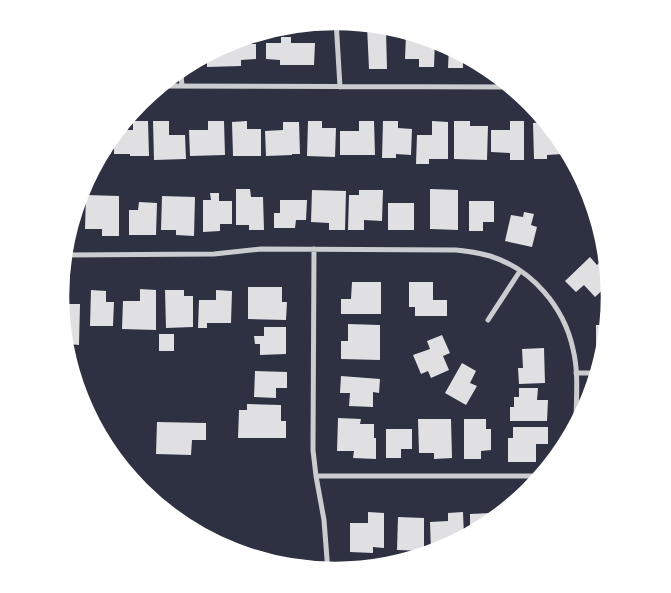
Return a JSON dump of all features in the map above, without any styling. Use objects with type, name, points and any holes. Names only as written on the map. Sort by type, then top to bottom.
[{"type":"street","points":[[337,29],[340,87]]},
{"type":"street","points":[[181,78],[182,86]]},
{"type":"street","points":[[170,86],[502,87]]},
{"type":"street","points":[[71,255],[214,254],[262,249],[314,249],[456,250],[492,257],[520,271],[548,296],[558,311],[568,330],[574,349],[576,415]]},
{"type":"street","points":[[314,249],[313,450],[324,520],[327,564]]},
{"type":"street","points":[[488,320],[520,271]]},
{"type":"street","points":[[576,373],[592,373]]},
{"type":"street","points":[[316,476],[534,476]]},
{"type":"building","points":[[367,31],[386,34],[387,69],[369,69]]},
{"type":"building","points":[[281,37],[291,37],[291,43],[315,43],[314,65],[280,65],[280,60],[266,59],[266,43],[281,43]]},
{"type":"building","points":[[406,38],[435,48],[434,67],[419,67],[419,59],[405,59]]},
{"type":"building","points":[[246,44],[256,44],[256,59],[241,60],[241,66],[207,67],[207,62],[217,56]]},
{"type":"building","points":[[449,54],[463,61],[463,68],[448,68]]},
{"type":"building","points":[[133,121],[148,121],[149,156],[114,154],[114,147],[126,130],[133,130]]},
{"type":"building","points":[[153,121],[169,121],[169,135],[185,135],[186,159],[154,160]]},
{"type":"building","points":[[208,121],[224,121],[225,155],[190,156],[189,130],[208,130]]},
{"type":"building","points":[[247,121],[247,129],[261,129],[261,156],[233,156],[232,122]]},
{"type":"building","points":[[308,121],[322,121],[322,128],[336,128],[335,157],[307,156]]},
{"type":"building","points":[[359,121],[374,121],[375,155],[340,155],[340,131],[359,131]]},
{"type":"building","points":[[383,121],[398,121],[398,128],[412,129],[411,155],[396,154],[396,158],[382,158]]},
{"type":"building","points":[[432,121],[448,122],[448,159],[429,159],[429,164],[416,164],[417,135],[432,135]]},
{"type":"building","points":[[454,121],[470,121],[470,126],[488,126],[487,160],[454,159]]},
{"type":"building","points":[[510,121],[524,121],[524,160],[510,160],[510,153],[491,152],[491,130],[510,130]]},
{"type":"building","points":[[283,122],[299,122],[300,154],[266,156],[265,131],[283,130]]},
{"type":"building","points":[[533,123],[539,123],[562,154],[547,155],[547,159],[534,159]]},
{"type":"building","points":[[236,189],[250,189],[251,197],[263,197],[264,230],[249,230],[249,225],[236,225]]},
{"type":"building","points":[[430,189],[458,190],[458,230],[430,229]]},
{"type":"building","points":[[312,190],[346,191],[345,230],[329,230],[329,223],[311,222]]},
{"type":"building","points":[[359,190],[383,190],[382,221],[364,220],[364,230],[348,230],[349,195],[359,195]]},
{"type":"building","points":[[210,193],[219,193],[219,201],[232,201],[232,224],[220,224],[220,231],[203,232],[203,200],[211,200]]},
{"type":"building","points":[[88,195],[119,196],[119,236],[102,236],[102,229],[85,229]]},
{"type":"building","points":[[162,196],[195,197],[194,236],[176,235],[176,230],[161,230]]},
{"type":"building","points":[[280,200],[307,200],[306,220],[296,220],[295,228],[274,228],[274,213],[280,213]]},
{"type":"building","points":[[469,201],[494,201],[494,222],[483,222],[483,231],[469,231]]},
{"type":"building","points":[[139,202],[157,203],[156,235],[129,235],[129,210],[138,210]]},
{"type":"building","points":[[388,203],[414,203],[414,230],[388,230]]},
{"type":"building","points":[[524,212],[534,214],[531,225],[537,227],[532,247],[505,241],[511,215],[523,217]]},
{"type":"building","points":[[590,257],[597,265],[601,261],[603,290],[595,297],[584,285],[576,292],[565,281]]},
{"type":"building","points":[[352,282],[381,282],[381,314],[341,314],[341,299],[351,299]]},
{"type":"building","points":[[409,282],[433,282],[433,300],[447,300],[447,316],[415,316],[415,307],[409,307]]},
{"type":"building","points":[[248,287],[282,287],[282,302],[287,302],[286,320],[248,319]]},
{"type":"building","points":[[140,289],[156,290],[156,330],[122,329],[123,301],[140,301]]},
{"type":"building","points":[[91,290],[106,291],[106,302],[114,302],[113,326],[90,326]]},
{"type":"building","points":[[165,290],[184,290],[184,296],[193,296],[193,327],[166,328]]},
{"type":"building","points":[[216,290],[232,291],[231,323],[207,323],[207,328],[198,328],[199,300],[216,300]]},
{"type":"building","points":[[68,304],[80,304],[79,345],[72,344]]},
{"type":"building","points":[[348,324],[380,325],[380,360],[341,359],[341,341],[348,341]]},
{"type":"building","points":[[596,325],[602,325],[598,346],[596,346]]},
{"type":"building","points":[[264,327],[286,327],[286,354],[260,355],[260,344],[255,344],[254,336],[264,336]]},
{"type":"building","points":[[159,334],[174,334],[174,351],[159,351]]},
{"type":"building","points":[[442,335],[450,353],[443,356],[449,370],[431,378],[428,371],[421,374],[413,355],[430,349],[427,341]]},
{"type":"building","points":[[544,348],[545,383],[519,384],[518,368],[523,368],[522,349]]},
{"type":"building","points":[[462,363],[476,371],[470,383],[477,386],[466,405],[445,393]]},
{"type":"building","points":[[255,371],[287,372],[287,388],[276,388],[276,398],[254,397]]},
{"type":"building","points":[[341,376],[380,379],[379,393],[373,392],[373,407],[349,406],[350,393],[340,393]]},
{"type":"building","points":[[519,388],[538,388],[537,400],[548,400],[547,421],[510,421],[510,407],[514,407],[514,397],[519,397]]},
{"type":"building","points":[[247,404],[281,405],[281,421],[286,421],[286,438],[238,438],[239,410],[247,410]]},
{"type":"building","points":[[338,418],[361,419],[360,424],[374,424],[376,459],[353,458],[354,451],[337,451]]},
{"type":"building","points":[[418,419],[451,419],[452,458],[434,459],[434,453],[419,453]]},
{"type":"building","points":[[464,419],[486,419],[486,429],[491,429],[491,450],[481,451],[481,459],[464,459]]},
{"type":"building","points":[[157,422],[206,423],[206,440],[192,440],[191,455],[156,454]]},
{"type":"building","points":[[513,427],[548,427],[548,444],[536,444],[536,462],[508,462],[508,438],[513,438]]},
{"type":"building","points":[[386,429],[412,429],[412,449],[401,449],[401,458],[386,458]]},
{"type":"building","points":[[368,512],[384,513],[384,548],[373,547],[373,553],[350,552],[350,523],[368,523]]},
{"type":"building","points":[[463,512],[464,531],[431,547],[430,522],[448,521],[448,513]]},
{"type":"building","points":[[491,513],[470,527],[470,514]]},
{"type":"building","points":[[398,517],[424,518],[424,549],[397,550]]}]
